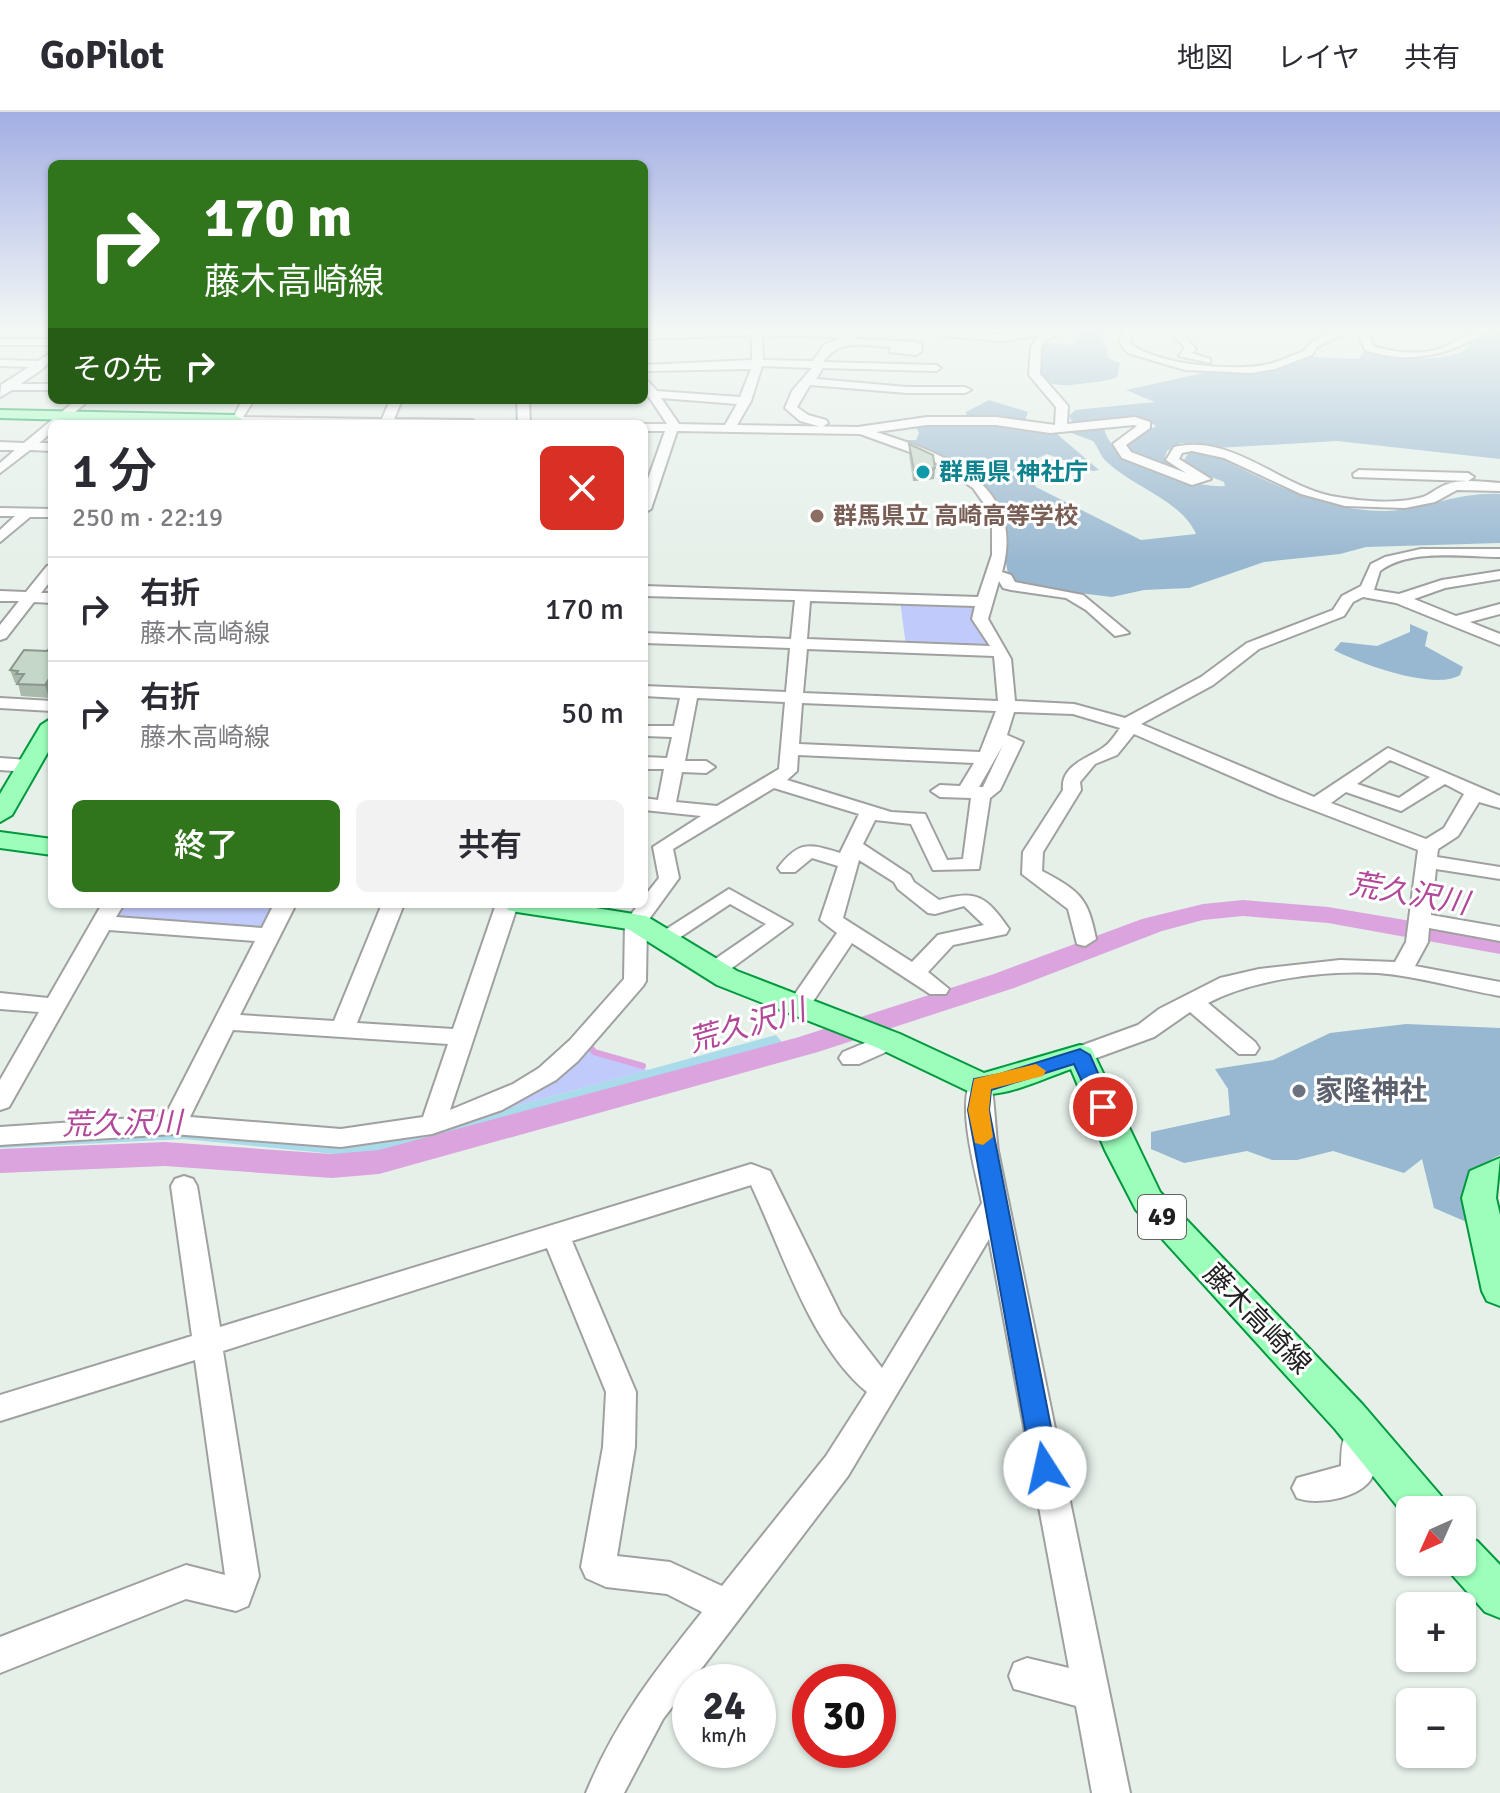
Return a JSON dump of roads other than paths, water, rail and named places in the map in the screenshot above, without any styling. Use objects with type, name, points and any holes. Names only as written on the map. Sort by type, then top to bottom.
[{"type":"main road","points":[[0,414],[48,421]]},
{"type":"main road","points":[[0,815],[48,736]]},
{"type":"main road","points":[[0,840],[48,846]]},
{"type":"main road","points":[[543,908],[636,922],[665,937],[713,971],[886,1040],[981,1084],[1001,1081],[1080,1055]]},
{"type":"main road","name":"藤木高崎線","points":[[1080,1055],[1121,1150],[1148,1201],[1364,1436],[1414,1496]]},
{"type":"main road","points":[[1500,1170],[1482,1180],[1479,1198],[1500,1291]]},
{"type":"main road","points":[[1476,1570],[1500,1597]]},
{"type":"street","points":[[659,407],[673,427]]},
{"type":"street","points":[[729,428],[741,407]]},
{"type":"street","points":[[791,407],[796,414],[932,455],[984,489],[997,524],[999,553],[983,602],[981,621],[1000,651],[1007,704],[999,739],[968,789],[978,794]]},
{"type":"street","points":[[1061,429],[1062,407]]},
{"type":"street","points":[[923,408],[952,408]]},
{"type":"street","points":[[648,427],[858,431],[927,421],[996,421],[1061,429],[1143,422],[1146,425],[1143,428],[1121,440],[1119,444],[1126,455],[1197,482],[1205,479],[1172,460],[1178,450],[1193,446],[1218,451],[1303,491],[1350,502],[1423,500],[1453,486],[1500,487]]},
{"type":"street","points":[[649,480],[673,427]]},
{"type":"street","points":[[0,469],[48,429]]},
{"type":"street","points":[[0,446],[48,447]]},
{"type":"street","points":[[648,456],[661,457]]},
{"type":"street","points":[[1359,474],[1464,476],[1481,486]]},
{"type":"street","points":[[1386,486],[1403,485],[1409,481],[1407,475]]},
{"type":"street","points":[[0,512],[48,513]]},
{"type":"street","points":[[0,538],[26,513]]},
{"type":"street","points":[[1085,939],[1081,914],[1072,901],[1051,883],[1032,874],[1033,852],[1072,790],[1071,782],[1089,760],[1111,751],[1129,725],[1207,681],[1253,646],[1339,613],[1347,599],[1368,588],[1372,572],[1392,560],[1428,554],[1495,556]]},
{"type":"street","points":[[0,635],[48,574]]},
{"type":"street","points":[[994,574],[1006,578],[1008,585],[1027,591],[1070,595],[1095,609],[1121,633]]},
{"type":"street","points":[[1400,599],[1442,584],[1500,575]]},
{"type":"street","points":[[648,591],[983,602]]},
{"type":"street","points":[[1362,592],[1400,599],[1500,640]]},
{"type":"street","points":[[648,907],[669,881],[668,861],[663,847],[788,771],[803,596]]},
{"type":"street","points":[[0,597],[48,598]]},
{"type":"street","points":[[1457,621],[1500,609]]},
{"type":"street","points":[[648,638],[1000,651]]},
{"type":"street","points":[[648,691],[1058,706],[1129,725],[1428,854],[1500,873]]},
{"type":"street","points":[[666,805],[690,693]]},
{"type":"street","points":[[0,703],[48,706]]},
{"type":"street","points":[[648,731],[681,732]]},
{"type":"street","points":[[940,791],[978,794],[991,790],[1014,742],[999,739]]},
{"type":"street","points":[[789,749],[986,758]]},
{"type":"street","points":[[1316,805],[1388,753],[1467,786],[1474,794],[1500,802]]},
{"type":"street","points":[[648,763],[706,767]]},
{"type":"street","points":[[0,764],[28,766]]},
{"type":"street","points":[[1345,786],[1401,805],[1444,776]]},
{"type":"street","points":[[772,781],[837,812],[918,818],[940,866],[972,865],[978,794]]},
{"type":"street","points":[[1401,970],[1417,927],[1428,854],[1451,832],[1474,794]]},
{"type":"street","points":[[648,804],[721,812]]},
{"type":"street","points":[[869,813],[850,854],[842,893],[831,920],[938,989]]},
{"type":"street","points":[[788,868],[809,850],[850,854],[903,879],[905,885],[935,908],[968,899],[994,921],[998,929],[946,940],[915,972]]},
{"type":"street","points":[[665,937],[729,895],[781,924],[713,971]]},
{"type":"street","points":[[173,1125],[283,908]]},
{"type":"street","points":[[342,1030],[391,908]]},
{"type":"street","points":[[434,1121],[506,908]]},
{"type":"street","points":[[0,1136],[173,1125],[341,1138],[377,1135],[508,1098],[545,1076],[568,1056],[615,997],[635,981],[636,922],[647,908]]},
{"type":"street","points":[[0,1101],[108,913],[269,935]]},
{"type":"street","points":[[1417,927],[1500,934]]},
{"type":"street","points":[[798,1007],[848,933]]},
{"type":"street","points":[[1080,1055],[1146,1031],[1167,1014],[1228,983],[1259,976],[1340,967],[1401,970],[1500,989]]},
{"type":"street","points":[[0,1001],[56,1006]]},
{"type":"street","points":[[1193,1002],[1247,1048]]},
{"type":"street","points":[[224,1022],[461,1037]]},
{"type":"street","points":[[851,1058],[886,1040]]},
{"type":"street","points":[[981,1084],[979,1110],[1111,1793]]},
{"type":"street","points":[[0,1408],[756,1174],[784,1224],[825,1317],[870,1379],[885,1389]]},
{"type":"street","points":[[0,1655],[186,1582],[236,1594],[242,1576],[184,1186]]},
{"type":"street","points":[[605,1793],[627,1744],[650,1706],[837,1466],[996,1202]]},
{"type":"street","points":[[555,1234],[621,1392],[619,1447],[598,1567],[606,1571],[670,1578],[725,1606]]},
{"type":"street","points":[[1308,1488],[1350,1479],[1358,1471],[1356,1443],[1364,1436]]},
{"type":"street","points":[[1027,1676],[1092,1692]]},
{"type":"waterway","name":"荒久沢川","points":[[0,1161],[165,1154],[332,1166],[379,1162],[807,1045],[1004,981],[1152,925],[1203,912],[1243,908],[1328,915],[1500,945]]},
{"type":"waterway","points":[[593,1042],[590,1046],[594,1052],[643,1066]]},
{"type":"place","name":"群馬県 神社庁","points":[[923,472]]},
{"type":"place","name":"群馬県立 高崎高等学校","points":[[817,516]]},
{"type":"place","name":"家隆神社","points":[[1299,1091]]}]
